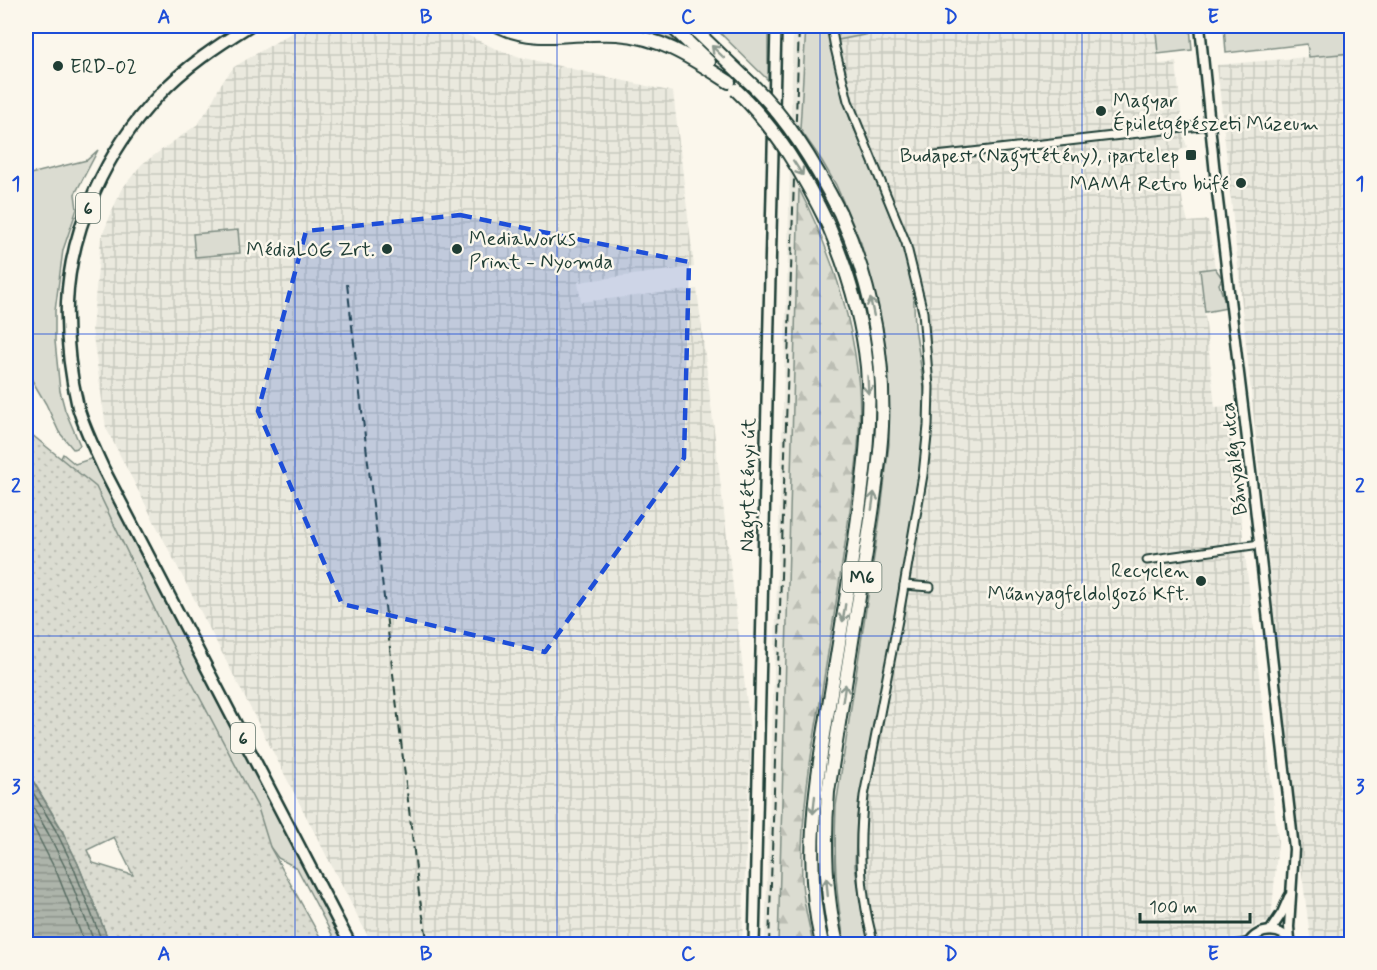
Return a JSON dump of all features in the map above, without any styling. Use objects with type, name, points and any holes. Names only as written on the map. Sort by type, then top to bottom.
[{"type":"highway","points":[[500,26],[516,33],[538,37],[603,33],[640,37],[682,52],[733,86]]},
{"type":"highway","name":"M6","points":[[671,26],[761,116],[796,165],[829,227],[848,275],[861,328],[867,366],[869,430],[858,519],[819,760],[813,816],[812,876],[822,945]]},
{"type":"highway","name":"M6","points":[[691,26],[770,102],[817,169],[840,213],[856,252],[870,300],[880,354],[882,404],[876,480],[828,792],[825,843],[827,886],[837,945]]},
{"type":"main road","name":"6","points":[[249,26],[206,54],[158,95],[129,131],[106,167],[88,206],[74,253],[67,302],[69,356],[79,409],[109,480],[350,945]]},
{"type":"main road","name":"Nagytétényi út","points":[[754,945],[776,26]]},
{"type":"street","points":[[831,26],[848,101],[906,243],[923,312],[927,348],[928,426],[923,475],[869,765],[861,821],[860,860],[864,902],[874,945]]},
{"type":"street","name":"Bányalég utca","points":[[1200,26],[1294,849],[1289,927],[1292,942]]},
{"type":"street","points":[[936,156],[1210,125]]},
{"type":"street","points":[[1147,560],[1260,544]]},
{"type":"street","points":[[904,585],[930,587]]},
{"type":"street","name":"Bányalég utca","points":[[1292,889],[1282,913],[1270,931],[1277,932],[1292,942]]},
{"type":"street","points":[[1238,945],[1248,943],[1259,933],[1270,931]]},
{"type":"highlighted area","points":[[460,215],[689,262],[684,458],[545,652],[342,604],[258,411],[306,231]]},
{"type":"shaded area","points":[[303,26],[454,26],[494,48],[520,57],[673,92],[694,267],[578,282],[581,302],[697,289],[749,720],[750,756],[742,944],[372,944],[106,428],[92,329],[101,238],[121,190],[142,164],[198,124],[221,84],[234,67]]},
{"type":"shaded area","points":[[793,26],[806,26],[800,129],[789,603],[778,944],[765,944],[788,256]]},
{"type":"shaded area","points":[[910,26],[1164,26],[1165,32],[1156,33],[1159,64],[1176,62],[1183,134],[1187,147],[1180,150],[1176,159],[1183,204],[1188,222],[1208,220],[1215,268],[1200,270],[1215,407],[1228,406],[1278,841],[1271,921],[1256,926],[1239,939],[1218,944],[878,944],[868,900],[864,860],[865,817],[876,749],[903,616],[926,476],[932,428],[932,362],[922,291],[906,230],[857,116],[845,77],[838,40]]},
{"type":"shaded area","points":[[1351,53],[1351,944],[1311,944],[1298,842],[1217,65]]},
{"type":"green space","points":[[660,26],[678,42],[626,27],[568,29],[538,27]]},
{"type":"green space","points":[[713,26],[768,26],[768,80]]},
{"type":"green space","points":[[806,26],[828,26],[840,87],[851,122],[889,205],[904,248],[913,284],[915,327],[925,395],[918,481],[900,595],[857,817],[855,866],[869,944],[845,944],[836,875],[836,806],[889,444],[888,369],[883,329],[861,243],[836,185],[800,129]]},
{"type":"green space","points":[[836,26],[910,26],[838,40]]},
{"type":"green space","points":[[1163,26],[1190,26],[1192,50],[1158,54],[1156,32],[1165,32]]},
{"type":"green space","points":[[1224,26],[1351,26],[1351,53],[1309,57],[1307,44],[1226,53]]},
{"type":"green space","points":[[98,150],[75,194],[77,209],[63,250],[55,311],[55,341],[60,391],[65,410],[80,445],[73,449],[59,432],[26,370],[26,175],[87,160]]},
{"type":"green space","points":[[799,189],[821,236],[846,310],[856,361],[860,421],[853,489],[804,812],[802,882],[813,944],[778,944]]},
{"type":"green space","points":[[238,230],[240,253],[195,257],[193,234]]},
{"type":"green space","points":[[1215,268],[1222,278],[1219,284],[1227,308],[1205,312],[1200,270]]},
{"type":"green space","points":[[26,430],[96,487],[168,637],[258,808],[270,847],[324,944],[110,944],[60,826],[26,769]],"holes":[[[114,837],[133,875],[93,863],[87,850]]]},
{"type":"green space","points":[[63,454],[75,464],[90,459],[94,461],[140,554],[344,944],[337,944],[297,868],[278,858],[270,847],[60,460]]},
{"type":"water","points":[[26,769],[60,827],[78,864],[110,944],[26,944]]},
{"type":"railway","points":[[769,944],[799,26]]},
{"type":"railway","points":[[347,284],[419,894],[428,944]]},
{"type":"place","name":"ERD-02","points":[[58,66]]},
{"type":"place","name":"Magyar Épületgépészeti Múzeum","points":[[1101,111]]},
{"type":"place","name":"Budapest (Nagytétény), ipartelep","points":[[1191,155]]},
{"type":"place","name":"MAMA Retro büfé","points":[[1241,183]]},
{"type":"place","name":"MédiaLOG Zrt.","points":[[387,249]]},
{"type":"place","name":"MediaWorks Print - Nyomda","points":[[457,249]]},
{"type":"place","name":"Recyclen Műanyagfeldolgozó Kft.","points":[[1201,581]]}]
